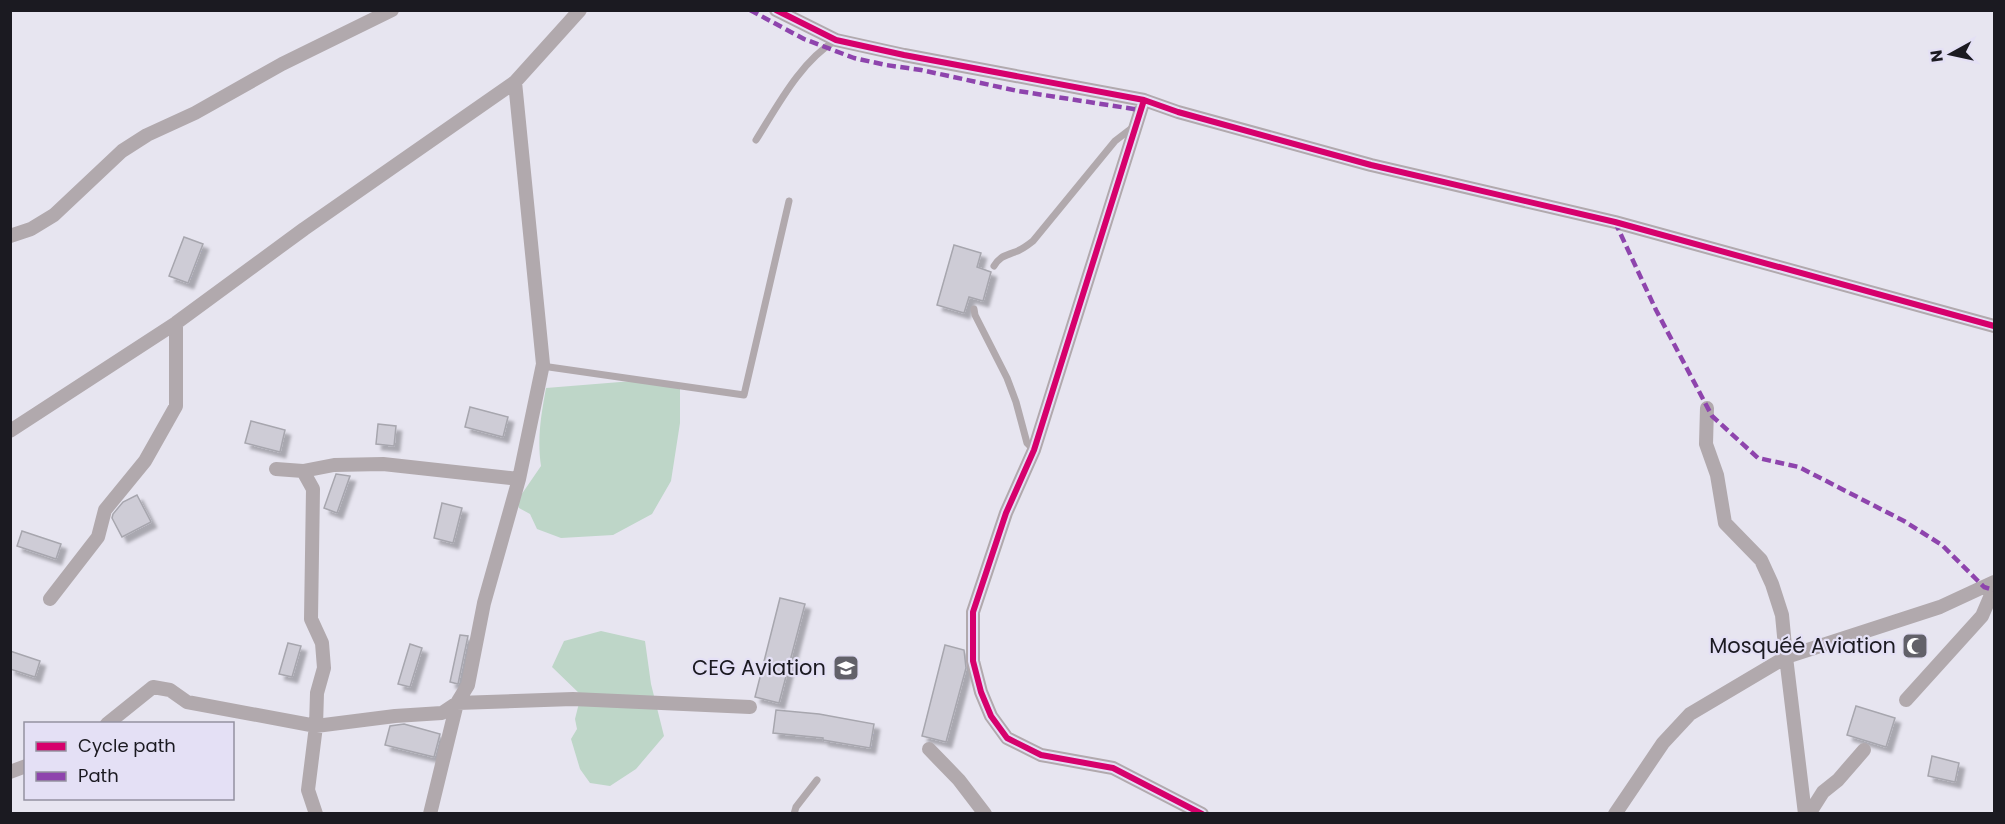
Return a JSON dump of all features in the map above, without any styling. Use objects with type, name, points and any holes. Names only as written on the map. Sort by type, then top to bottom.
[{"type":"street","points":[[10,236],[31,229],[54,215],[122,151],[147,135],[195,113],[282,64],[392,10]]},
{"type":"street","points":[[10,431],[176,323],[304,229],[515,82],[580,10]]},
{"type":"street","points":[[776,10],[836,40],[1144,100],[1178,112],[1371,165],[1616,222],[1995,326]]},
{"type":"street","points":[[430,813],[457,703],[468,686],[484,603],[519,479],[542,366],[515,82]]},
{"type":"street","points":[[1144,100],[1034,450],[1005,513],[973,612],[973,661],[981,692],[991,716],[1007,738],[1041,755],[1113,768],[1202,813]]},
{"type":"street","points":[[50,599],[98,537],[105,510],[145,461],[176,406],[176,323]]},
{"type":"street","points":[[1707,408],[1706,444],[1718,475],[1725,523],[1761,560],[1782,615],[1807,813]]},
{"type":"street","points":[[276,470],[303,471],[334,465],[383,464],[519,479]]},
{"type":"street","points":[[303,471],[313,489],[311,619],[322,644],[324,668],[317,693],[316,726],[308,790],[316,813]]},
{"type":"street","points":[[1615,813],[1663,743],[1690,714],[1786,657],[1940,607],[1995,582]]},
{"type":"street","points":[[1906,700],[1982,616],[1995,588]]},
{"type":"street","points":[[108,722],[153,687],[170,690],[187,702],[316,726],[395,716],[442,713],[457,703],[573,699],[750,707]]},
{"type":"street","points":[[929,749],[959,780],[985,813]]},
{"type":"street","points":[[1807,813],[1823,792],[1838,780],[1864,750]]},
{"type":"lane","points":[[756,140],[791,84],[824,47],[836,40]]},
{"type":"lane","points":[[994,266],[998,259],[1016,252],[1033,241],[1115,141],[1136,125]]},
{"type":"lane","points":[[542,366],[744,395],[789,201]]},
{"type":"lane","points":[[974,309],[1016,402],[1027,443],[1034,450]]},
{"type":"lane","points":[[794,813],[817,780]]},
{"type":"green space","points":[[645,380],[680,386],[680,423],[671,481],[652,514],[613,535],[561,538],[537,529],[530,514],[519,508],[517,501],[541,466],[541,417],[546,388]]},
{"type":"green space","points":[[601,631],[645,641],[651,684],[664,736],[636,769],[610,786],[590,783],[580,769],[571,739],[577,729],[575,719],[581,695],[552,667],[564,641]]},
{"type":"building","points":[[184,237],[203,244],[188,283],[169,276]]},
{"type":"building","points":[[954,245],[981,253],[977,267],[991,272],[983,301],[969,297],[964,313],[937,305]]},
{"type":"building","points":[[470,407],[508,417],[503,437],[465,427]]},
{"type":"building","points":[[251,421],[285,430],[280,452],[245,443]]},
{"type":"building","points":[[378,424],[396,426],[394,446],[376,444]]},
{"type":"building","points":[[336,474],[350,476],[337,513],[324,508]]},
{"type":"building","points":[[137,495],[151,522],[122,537],[112,518],[113,514],[123,502]]},
{"type":"building","points":[[442,503],[462,508],[453,543],[434,538]]},
{"type":"building","points":[[22,531],[61,544],[56,559],[17,546]]},
{"type":"building","points":[[780,598],[805,604],[779,703],[755,697]]},
{"type":"building","points":[[460,635],[468,636],[458,684],[450,682]]},
{"type":"building","points":[[288,643],[301,646],[292,677],[279,674]]},
{"type":"building","points":[[410,644],[422,648],[410,687],[398,684]]},
{"type":"building","points":[[945,645],[964,650],[966,668],[946,742],[922,736]]},
{"type":"building","points":[[10,651],[40,661],[35,677],[10,669]]},
{"type":"building","points":[[1856,706],[1895,718],[1886,747],[1847,735]]},
{"type":"building","points":[[776,710],[819,714],[874,724],[870,748],[823,740],[823,738],[773,733]]},
{"type":"building","points":[[404,724],[440,734],[434,757],[385,745],[390,726]]},
{"type":"building","points":[[1932,756],[1959,763],[1955,782],[1928,776]]},
{"type":"marked path","points":[[750,10],[804,39],[854,58],[1018,91],[1140,110]]},
{"type":"marked path","points":[[1615,222],[1656,310],[1712,416],[1758,458],[1799,467],[1904,521],[1942,545],[1984,587],[1994,590]]},
{"type":"cycle path","points":[[776,10],[836,40],[1144,100],[1178,112],[1371,165],[1615,222],[1994,326]]},
{"type":"cycle path","points":[[1144,100],[1034,450],[1006,513],[973,612],[973,661],[981,692],[991,716],[1007,738],[1041,755],[1113,768],[1202,814]]},
{"type":"place","name":"Mosquéé Aviation","points":[[1915,646]]},
{"type":"place","name":"CEG Aviation","points":[[846,668]]}]
